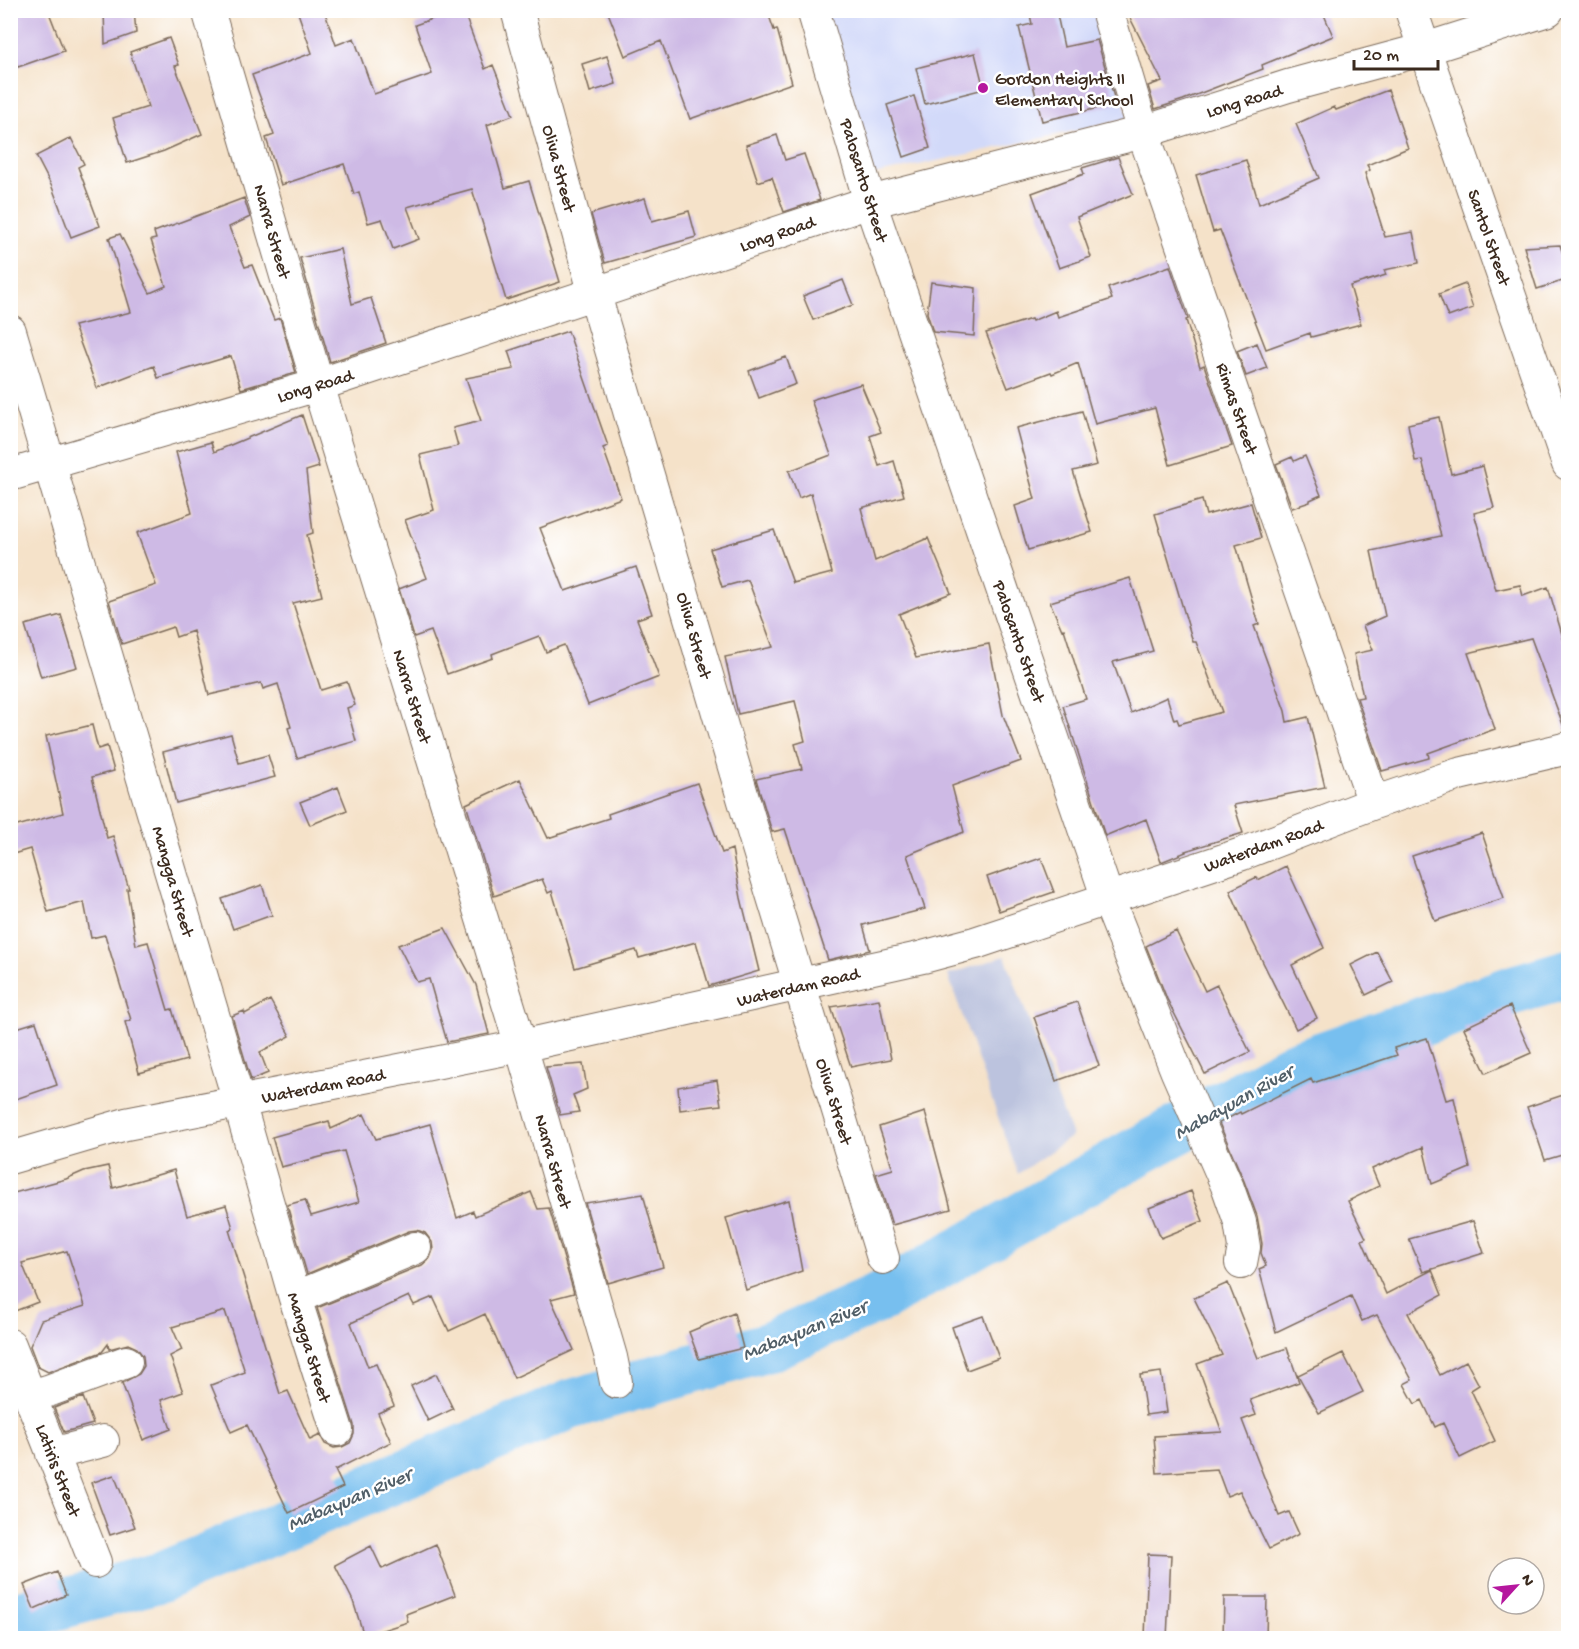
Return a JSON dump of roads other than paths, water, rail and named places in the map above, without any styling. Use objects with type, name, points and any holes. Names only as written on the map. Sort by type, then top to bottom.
[{"type":"street","name":"Narra Street","points":[[208,10],[318,385],[521,1046],[616,1382]]},
{"type":"street","name":"Oliva Street","points":[[517,10],[595,295],[754,835],[883,1258]]},
{"type":"street","name":"Palosanto Street","points":[[813,10],[870,202],[1108,899],[1240,1222],[1244,1247],[1241,1263]]},
{"type":"street","name":"Rimas Street","points":[[1107,10],[1143,132],[1374,803]]},
{"type":"street","name":"Santol Street","points":[[1411,10],[1569,464]]},
{"type":"street","name":"Long Road","points":[[10,475],[318,385],[870,202],[1143,132],[1288,86],[1425,49],[1548,10]]},
{"type":"street","name":"Mangga Street","points":[[10,331],[239,1101],[295,1298],[337,1430]]},
{"type":"street","name":"Waterdam Road","points":[[10,1158],[126,1124],[521,1046],[801,986],[975,943],[1242,854],[1374,803],[1459,774],[1569,748]]},
{"type":"street","points":[[295,1298],[415,1248]]},
{"type":"street","name":"Latiris Street","points":[[10,1344],[95,1562]]},
{"type":"street","points":[[30,1396],[126,1362]]},
{"type":"street","points":[[52,1454],[103,1441]]},
{"type":"waterway","name":"Mabayuan River","points":[[10,1618],[161,1577],[572,1404],[768,1347],[881,1297],[1131,1155],[1297,1065],[1513,990],[1568,974]]},
{"type":"place","name":"Gordon Heights II Elementary School","points":[[983,88]]}]
